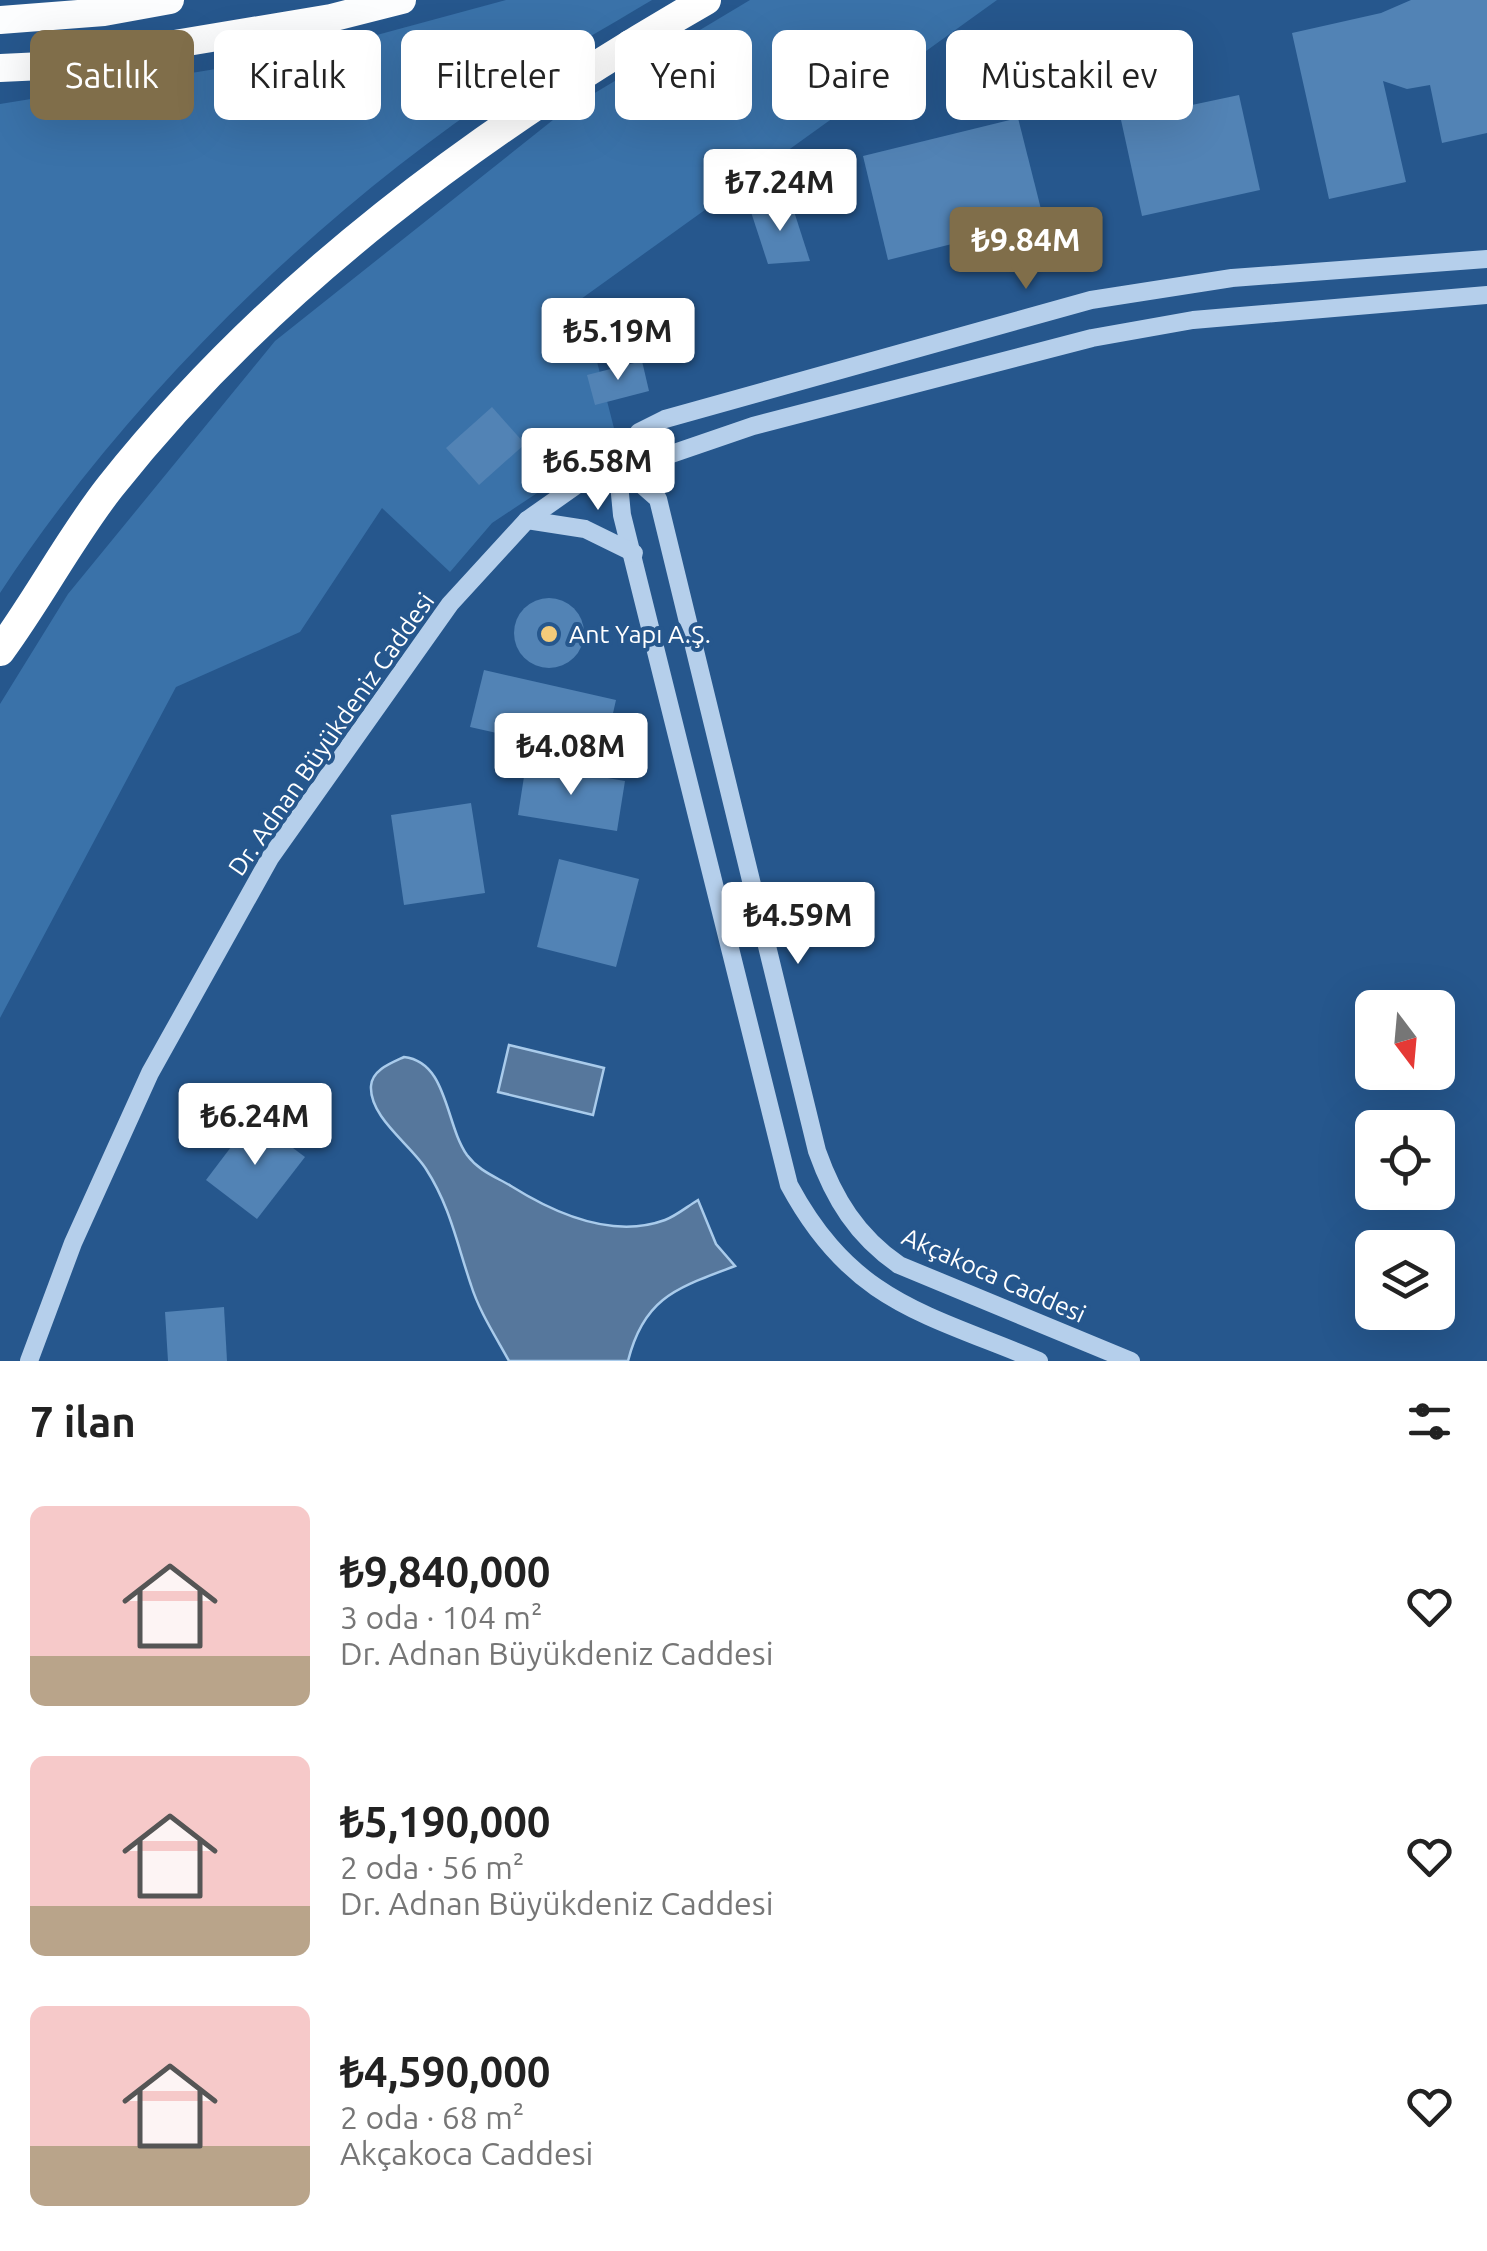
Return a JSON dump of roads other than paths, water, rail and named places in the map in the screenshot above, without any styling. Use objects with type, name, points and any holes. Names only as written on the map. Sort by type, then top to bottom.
[{"type":"highway","points":[[0,20],[104,12],[170,0]]},
{"type":"highway","points":[[0,68],[331,18],[402,0]]},
{"type":"highway","points":[[0,651],[109,489],[213,371],[345,245],[499,131],[632,42],[706,0]]},
{"type":"street","name":"Dr. Adnan Büyükdeniz Caddesi","points":[[29,1361],[73,1242],[150,1073],[270,858],[450,604],[527,520],[617,462],[639,432],[665,418],[1091,300],[1232,278],[1487,259]]},
{"type":"street","name":"Dr. Adnan Büyükdeniz Caddesi","points":[[617,462],[648,462],[753,426],[1092,338],[1193,320],[1487,295]]},
{"type":"street","points":[[617,462],[622,515],[788,1185],[810,1224],[838,1260],[870,1286],[1039,1361]]},
{"type":"street","name":"Akçakoca Caddesi","points":[[617,462],[658,500],[817,1150],[830,1188],[870,1245],[899,1265],[1132,1361]]},
{"type":"street","points":[[527,520],[585,529],[634,553]]},
{"type":"place","name":"Ant Yapı A.Ş.","points":[[549,634]]}]
